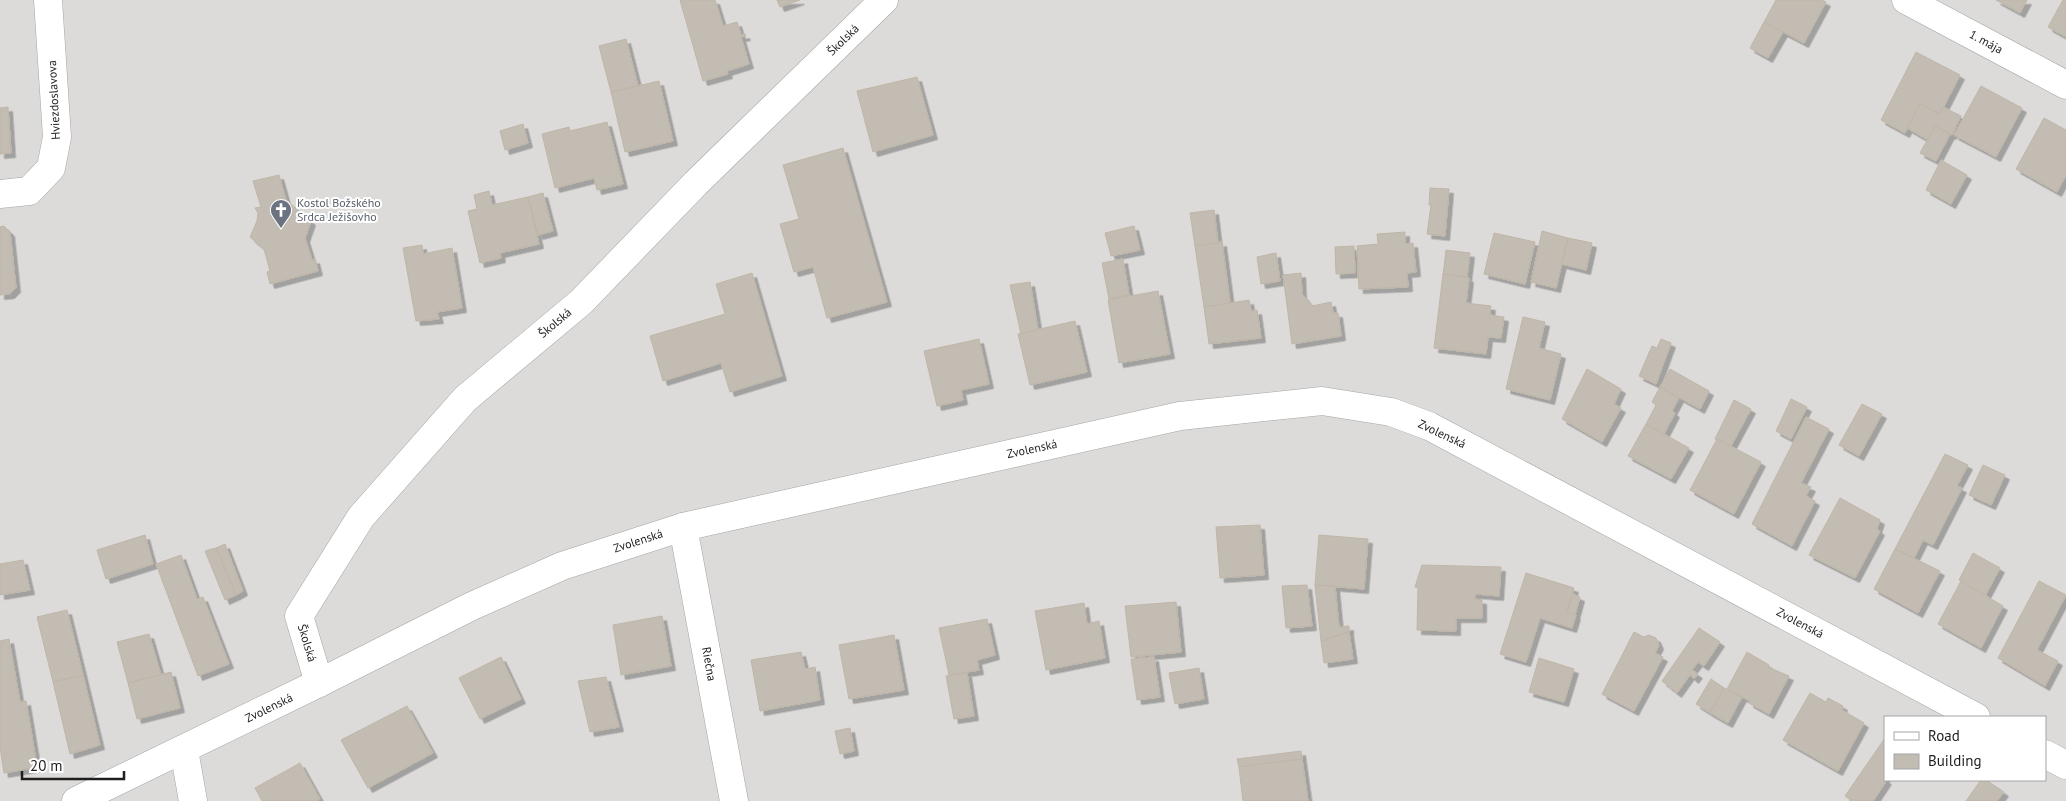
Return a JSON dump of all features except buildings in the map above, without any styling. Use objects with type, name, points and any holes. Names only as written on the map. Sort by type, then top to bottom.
[{"type":"street","name":"Hviezdoslavova","points":[[0,194],[29,191],[51,168],[57,137],[48,0]]},
{"type":"street","name":"Školská","points":[[319,684],[299,616],[362,517],[465,399],[581,302],[696,183],[884,0]]},
{"type":"street","name":"1. mája","points":[[1906,0],[2066,85]]},
{"type":"street","name":"Zvolenská","points":[[76,801],[319,684],[472,606],[562,566],[683,527],[1180,416],[1322,401],[1391,412],[1437,430],[1974,716]]},
{"type":"street","name":"Riečna","points":[[683,527],[734,801]]},
{"type":"street","points":[[184,750],[193,801]]},
{"type":"street","points":[[2046,755],[2066,765]]},
{"type":"shaded area","points":[[0,0],[2066,0],[2066,801],[0,801]]},
{"type":"place","name":"Kostol Božského Srdca Ježišovho","points":[[281,229]]}]
